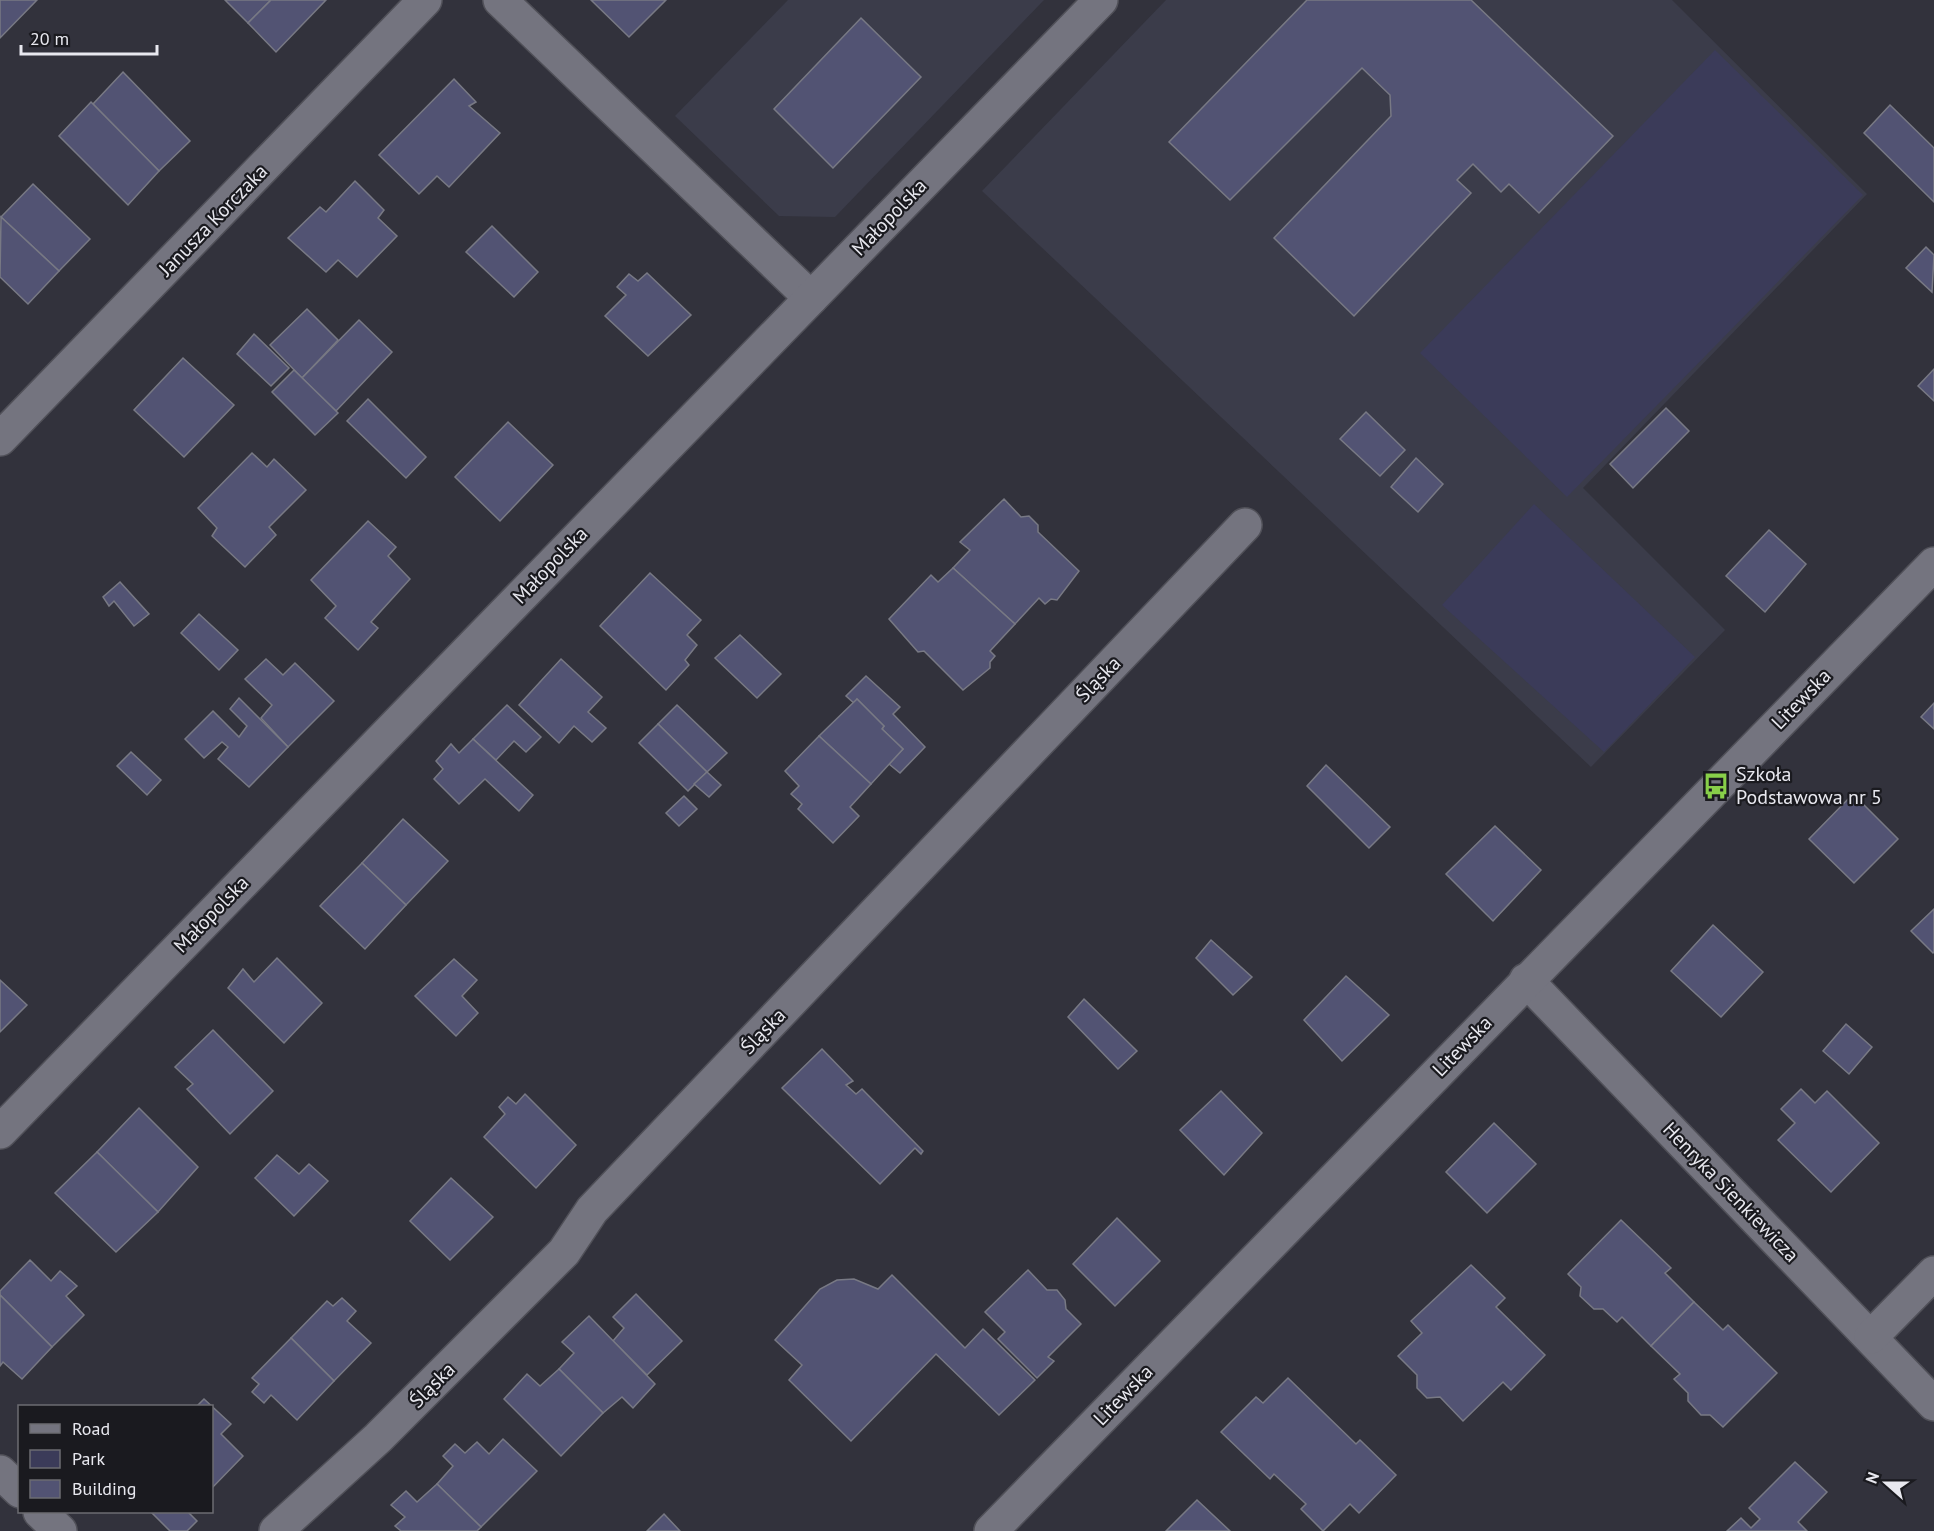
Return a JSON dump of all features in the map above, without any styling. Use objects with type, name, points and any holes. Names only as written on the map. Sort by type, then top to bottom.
[{"type":"street","name":"Janusza Korczaka","points":[[0,439],[425,0]]},
{"type":"street","points":[[501,0],[811,298]]},
{"type":"street","name":"Małopolska","points":[[0,1132],[1101,0]]},
{"type":"street","name":"Śląska","points":[[276,1531],[378,1438],[564,1252],[592,1210],[1245,525]]},
{"type":"street","name":"Litewska","points":[[991,1531],[1934,564]]},
{"type":"street","name":"Henryka Sienkiewicza","points":[[1526,980],[1934,1404]]},
{"type":"street","points":[[1872,1337],[1934,1273]]},
{"type":"street","points":[[0,1472],[18,1489]]},
{"type":"street","points":[[41,1513],[60,1531]]},
{"type":"shaded area","points":[[788,0],[1044,0],[835,217],[779,216],[675,116]]},
{"type":"shaded area","points":[[1166,0],[1672,0],[1867,194],[1583,488],[1725,630],[1591,767],[982,191]]},
{"type":"green space","points":[[1715,50],[1863,195],[1567,497],[1420,353]]},
{"type":"green space","points":[[1534,504],[1695,657],[1604,752],[1442,605]]},
{"type":"building","points":[[0,0],[37,0],[0,38]]},
{"type":"building","points":[[225,0],[271,0],[248,23]]},
{"type":"building","points":[[271,0],[326,0],[276,52],[248,23]]},
{"type":"building","points":[[591,0],[666,0],[629,37]]},
{"type":"building","points":[[1307,0],[1471,0],[1613,136],[1539,213],[1509,184],[1501,192],[1473,164],[1457,180],[1471,193],[1354,316],[1274,238],[1391,116],[1390,95],[1362,68],[1230,200],[1169,142]]},
{"type":"building","points":[[861,18],[921,77],[833,168],[774,109]]},
{"type":"building","points":[[123,72],[190,141],[159,171],[93,104]]},
{"type":"building","points":[[454,79],[476,102],[469,106],[500,133],[449,187],[437,176],[419,194],[379,155]]},
{"type":"building","points":[[91,102],[159,171],[128,205],[59,136]]},
{"type":"building","points":[[1890,105],[1934,148],[1934,202],[1864,133]]},
{"type":"building","points":[[355,181],[384,210],[378,218],[397,236],[357,277],[338,260],[326,272],[288,238],[320,207],[326,212]]},
{"type":"building","points":[[33,184],[90,239],[59,271],[1,217]]},
{"type":"building","points":[[1,217],[59,271],[28,304],[0,277]]},
{"type":"building","points":[[492,226],[538,272],[514,297],[466,252]]},
{"type":"building","points":[[1926,247],[1934,255],[1932,292],[1906,268]]},
{"type":"building","points":[[647,273],[691,315],[648,356],[605,316],[626,295],[617,287],[629,274],[638,281]]},
{"type":"building","points":[[307,309],[338,340],[302,378],[270,345]]},
{"type":"building","points":[[359,320],[392,352],[336,411],[302,378]]},
{"type":"building","points":[[254,334],[289,368],[271,386],[237,354]]},
{"type":"building","points":[[183,358],[234,405],[184,457],[134,410]]},
{"type":"building","points":[[1934,369],[1934,401],[1918,386]]},
{"type":"building","points":[[294,370],[338,413],[315,435],[272,392]]},
{"type":"building","points":[[368,399],[426,457],[406,478],[347,421]]},
{"type":"building","points":[[1666,408],[1689,431],[1633,488],[1610,464]]},
{"type":"building","points":[[1366,412],[1405,450],[1380,476],[1340,439]]},
{"type":"building","points":[[508,422],[553,465],[500,521],[455,477]]},
{"type":"building","points":[[252,453],[267,467],[274,459],[306,490],[269,527],[276,535],[245,567],[212,536],[217,528],[198,508]]},
{"type":"building","points":[[1416,458],[1443,484],[1418,512],[1391,487]]},
{"type":"building","points":[[1004,499],[1021,517],[1029,516],[1038,525],[1038,532],[1079,571],[1057,600],[1051,599],[1045,604],[1039,598],[1015,624],[953,568],[970,550],[960,542]]},
{"type":"building","points":[[368,521],[396,547],[388,556],[410,579],[371,622],[378,628],[358,650],[325,618],[336,606],[311,580]]},
{"type":"building","points":[[1769,530],[1806,564],[1765,612],[1726,576]]},
{"type":"building","points":[[953,568],[1015,624],[990,651],[995,656],[990,662],[990,668],[963,690],[924,651],[918,652],[889,619],[931,575],[938,582]]},
{"type":"building","points":[[650,573],[701,620],[687,635],[697,645],[685,660],[689,665],[666,690],[600,626]]},
{"type":"building","points":[[120,582],[149,614],[134,626],[114,601],[109,606],[103,597]]},
{"type":"building","points":[[199,614],[238,650],[219,670],[181,633]]},
{"type":"building","points":[[740,635],[781,674],[757,698],[715,658]]},
{"type":"building","points":[[266,659],[283,675],[295,663],[334,701],[288,747],[261,718],[272,705],[245,679]]},
{"type":"building","points":[[561,659],[602,697],[588,712],[606,728],[592,742],[574,726],[559,743],[519,705]]},
{"type":"building","points":[[866,676],[900,707],[893,714],[925,747],[900,773],[889,764],[903,749],[882,729],[884,726],[857,699],[855,704],[846,696]]},
{"type":"building","points":[[239,698],[288,747],[249,787],[218,759],[228,747],[222,742],[204,758],[185,739],[213,711],[239,737],[247,726],[230,709]]},
{"type":"building","points":[[857,699],[884,726],[882,729],[903,749],[871,784],[819,736]]},
{"type":"building","points":[[1934,703],[1934,729],[1921,717]]},
{"type":"building","points":[[507,705],[541,737],[526,752],[514,741],[496,760],[473,739]]},
{"type":"building","points":[[677,705],[727,753],[707,772],[658,724]]},
{"type":"building","points":[[658,724],[707,772],[688,791],[639,743]]},
{"type":"building","points":[[819,736],[871,784],[850,807],[859,816],[833,843],[798,809],[802,804],[791,794],[799,786],[785,771]]},
{"type":"building","points":[[473,739],[533,795],[519,811],[485,779],[459,804],[434,779],[443,769],[436,761],[451,744],[459,753]]},
{"type":"building","points":[[131,752],[161,780],[147,795],[117,766]]},
{"type":"building","points":[[1326,765],[1390,827],[1369,848],[1307,786]]},
{"type":"building","points":[[707,772],[721,785],[709,797],[694,784]]},
{"type":"building","points":[[1853,794],[1898,839],[1854,883],[1809,839]]},
{"type":"building","points":[[684,796],[697,809],[679,826],[666,813]]},
{"type":"building","points":[[403,819],[448,861],[406,905],[362,863]]},
{"type":"building","points":[[1495,826],[1541,870],[1493,921],[1446,874]]},
{"type":"building","points":[[362,863],[406,905],[365,949],[320,906]]},
{"type":"building","points":[[1934,909],[1934,952],[1933,953],[1911,931]]},
{"type":"building","points":[[1713,925],[1763,972],[1721,1017],[1671,971]]},
{"type":"building","points":[[1211,940],[1252,977],[1233,995],[1196,958]]},
{"type":"building","points":[[277,958],[322,1003],[284,1043],[228,988],[243,969],[254,982]]},
{"type":"building","points":[[454,959],[477,980],[462,996],[478,1013],[456,1036],[415,996]]},
{"type":"building","points":[[1346,976],[1389,1015],[1342,1061],[1304,1020]]},
{"type":"building","points":[[0,980],[27,1005],[0,1032]]},
{"type":"building","points":[[1084,999],[1137,1051],[1118,1069],[1068,1017]]},
{"type":"building","points":[[1846,1024],[1872,1047],[1849,1074],[1823,1051]]},
{"type":"building","points":[[213,1030],[273,1091],[230,1134],[187,1089],[193,1084],[175,1067]]},
{"type":"building","points":[[822,1049],[853,1081],[846,1085],[856,1094],[862,1089],[923,1151],[921,1154],[915,1148],[880,1184],[782,1088]]},
{"type":"building","points":[[1801,1089],[1815,1103],[1827,1091],[1879,1143],[1831,1192],[1778,1140],[1795,1123],[1781,1109]]},
{"type":"building","points":[[1221,1091],[1262,1133],[1224,1175],[1180,1130]]},
{"type":"building","points":[[525,1094],[576,1145],[536,1188],[484,1137],[505,1114],[499,1107],[508,1097],[516,1104]]},
{"type":"building","points":[[139,1108],[198,1167],[158,1212],[97,1152]]},
{"type":"building","points":[[1494,1123],[1536,1164],[1487,1213],[1446,1172]]},
{"type":"building","points":[[97,1152],[158,1212],[116,1252],[55,1193]]},
{"type":"building","points":[[277,1155],[299,1174],[309,1164],[328,1181],[294,1216],[255,1178]]},
{"type":"building","points":[[451,1178],[493,1217],[450,1260],[410,1221]]},
{"type":"building","points":[[1117,1218],[1160,1261],[1115,1306],[1073,1264]]},
{"type":"building","points":[[1621,1220],[1671,1268],[1665,1273],[1694,1302],[1651,1346],[1622,1317],[1617,1322],[1603,1309],[1594,1309],[1580,1296],[1581,1287],[1568,1274]]},
{"type":"building","points":[[30,1260],[51,1281],[60,1271],[77,1286],[66,1296],[84,1315],[52,1347],[0,1295],[0,1291]]},
{"type":"building","points":[[1471,1265],[1505,1298],[1496,1307],[1545,1355],[1511,1390],[1503,1382],[1463,1421],[1440,1397],[1427,1398],[1417,1388],[1417,1375],[1398,1356],[1422,1333],[1411,1321]]},
{"type":"building","points":[[1028,1270],[1047,1290],[1057,1290],[1065,1300],[1066,1309],[1081,1324],[1048,1357],[1054,1361],[1037,1378],[998,1339],[1005,1332],[985,1312]]},
{"type":"building","points":[[892,1275],[965,1348],[983,1329],[1035,1380],[999,1415],[936,1354],[851,1441],[789,1380],[802,1365],[775,1340],[820,1289],[837,1280],[854,1279],[878,1289]]},
{"type":"building","points":[[636,1294],[682,1341],[647,1375],[613,1341],[624,1328],[613,1317]]},
{"type":"building","points":[[0,1295],[52,1347],[22,1379],[3,1362],[0,1366]]},
{"type":"building","points":[[342,1298],[356,1311],[347,1321],[371,1343],[334,1381],[291,1338],[327,1301],[333,1306]]},
{"type":"building","points":[[1694,1302],[1723,1330],[1728,1325],[1777,1373],[1723,1427],[1710,1415],[1701,1415],[1688,1401],[1688,1393],[1674,1379],[1680,1374],[1651,1346]]},
{"type":"building","points":[[589,1316],[655,1384],[633,1408],[622,1397],[603,1413],[559,1369],[574,1353],[562,1342]]},
{"type":"building","points":[[291,1338],[334,1381],[297,1420],[271,1395],[264,1403],[252,1392],[259,1384],[252,1378]]},
{"type":"building","points":[[559,1369],[603,1413],[561,1456],[504,1399],[527,1374],[540,1386]]},
{"type":"building","points":[[1288,1378],[1356,1444],[1360,1440],[1396,1475],[1359,1513],[1350,1504],[1323,1531],[1301,1509],[1306,1504],[1274,1474],[1270,1479],[1221,1432],[1256,1397],[1263,1403]]},
{"type":"building","points":[[204,1399],[211,1405],[198,1405]]},
{"type":"building","points":[[213,1407],[231,1424],[221,1434],[243,1456],[213,1487]]},
{"type":"building","points":[[503,1439],[537,1471],[481,1527],[437,1484],[453,1466],[443,1456],[455,1444],[465,1453],[477,1442],[489,1454]]},
{"type":"building","points":[[1795,1462],[1827,1492],[1798,1522],[1807,1531],[1727,1531],[1741,1518],[1751,1528],[1760,1519],[1749,1508]]},
{"type":"building","points":[[437,1484],[481,1527],[477,1531],[401,1531],[395,1526],[405,1517],[391,1505],[406,1491],[417,1502]]},
{"type":"building","points":[[1197,1500],[1230,1531],[1166,1531]]},
{"type":"building","points":[[152,1513],[189,1513],[197,1521],[187,1531],[170,1531]]},
{"type":"building","points":[[664,1514],[680,1531],[647,1531]]},
{"type":"place","name":"Szkoła Podstawowa nr 5","points":[[1716,786]]}]
